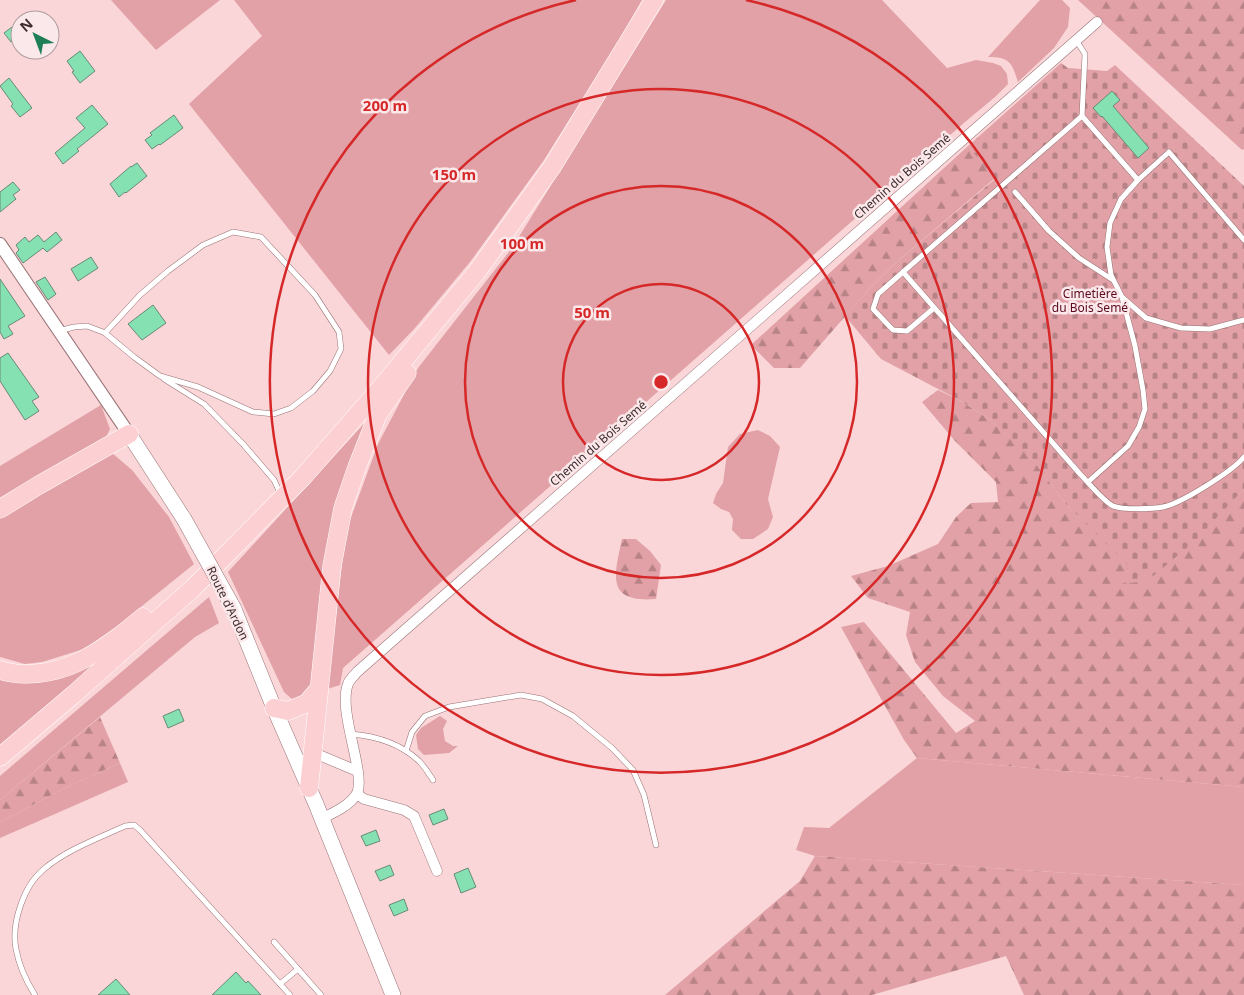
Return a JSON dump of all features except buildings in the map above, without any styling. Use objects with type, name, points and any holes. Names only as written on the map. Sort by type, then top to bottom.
[{"type":"highway","points":[[0,757],[193,588],[303,477],[378,391],[476,273],[552,167],[654,0]]},
{"type":"highway","points":[[308,788],[332,566],[343,508],[378,414],[450,316],[476,273]]},
{"type":"highway","points":[[0,509],[130,434]]},
{"type":"highway","points":[[0,670],[28,674],[48,672],[75,664],[93,653],[131,628],[303,477]]},
{"type":"highway","points":[[274,708],[288,711],[307,703],[318,690]]},
{"type":"main road","name":"Route d'Ardon","points":[[130,434],[184,519],[234,610],[316,804],[393,995]]},
{"type":"street","name":"Chemin du Bois Semé","points":[[357,794],[359,789],[357,771],[344,700],[348,683],[357,672],[1096,22]]},
{"type":"street","name":"Route d'Ardon","points":[[0,244],[130,434]]},
{"type":"street","points":[[312,752],[357,771]]},
{"type":"street","points":[[321,819],[345,806],[357,794],[364,799],[404,810],[414,816],[437,871]]},
{"type":"lane","points":[[1076,40],[1085,54],[1082,116],[1138,180]]},
{"type":"lane","points":[[934,308],[907,331],[893,330],[874,309],[878,294],[1082,116]]},
{"type":"lane","points":[[1088,482],[1128,446],[1139,427],[1145,409],[1135,346],[1122,297],[1111,275],[1107,247],[1110,223],[1122,199],[1138,180],[1169,152],[1244,240]]},
{"type":"lane","points":[[1015,192],[1049,231],[1073,253],[1113,280]]},
{"type":"lane","points":[[105,334],[140,295],[168,271],[203,245],[233,232],[261,237],[315,295],[339,332],[341,350],[330,371],[313,391],[291,408],[274,414],[253,412],[198,387],[160,376]]},
{"type":"lane","points":[[903,272],[1088,482],[1102,497],[1114,506],[1139,509],[1164,507],[1185,498],[1219,478],[1244,458]]},
{"type":"lane","points":[[1122,297],[1146,318],[1181,328],[1210,329],[1244,320]]},
{"type":"lane","points":[[58,331],[87,326],[105,334],[160,376],[204,404],[243,444],[274,480],[282,496]]},
{"type":"lane","points":[[406,751],[412,732],[425,716],[449,707],[521,695],[542,699],[573,716],[612,748],[633,770],[644,795],[656,845]]},
{"type":"lane","points":[[350,734],[365,736],[402,747],[420,761],[433,780]]},
{"type":"lane","points":[[34,995],[20,966],[15,948],[15,928],[20,906],[28,888],[42,870],[60,857],[126,826],[134,825],[290,995]]},
{"type":"lane","points":[[274,942],[321,995]]},
{"type":"lane","points":[[280,984],[298,969]]},
{"type":"green space","points":[[111,0],[220,0],[156,50]]},
{"type":"green space","points":[[234,0],[642,0],[544,160],[470,262],[415,328],[389,355],[189,104],[262,36]]},
{"type":"green space","points":[[666,0],[882,0],[947,68],[976,60],[993,63],[1001,66],[1007,74],[1008,84],[343,668],[340,685],[327,689],[346,531],[378,444],[418,368],[512,248]]},
{"type":"green space","points":[[1040,0],[1062,0],[1070,8],[1068,27],[1054,48],[1018,82],[1009,62],[1001,58],[988,57]]},
{"type":"green space","points":[[1078,0],[1244,0],[1244,149],[1242,150]]},
{"type":"green space","name":"Cimetière du Bois Semé","points":[[1061,63],[1068,68],[1107,71],[1115,65],[1244,186],[1244,490],[1194,542],[1147,581],[1113,585],[1129,566],[1065,503],[1029,455],[989,419],[961,401],[881,359],[845,316],[893,265],[995,179],[968,146]]},
{"type":"green space","points":[[968,146],[995,178],[893,265],[869,289],[800,368],[774,368],[751,345]]},
{"type":"green space","points":[[938,390],[961,401],[989,419],[1028,453],[1065,503],[1130,566],[1114,585],[1244,490],[1244,787],[917,758],[904,740],[841,627],[864,622],[956,733],[975,721],[943,696],[915,662],[906,635],[910,612],[868,598],[851,576],[888,566],[938,544],[956,517],[971,503],[998,502],[996,482],[955,441],[922,402]]},
{"type":"green space","points":[[101,405],[110,429],[105,439],[0,498],[0,466]]},
{"type":"green space","points":[[371,416],[310,689],[294,701],[284,692],[228,572]]},
{"type":"green space","points":[[758,430],[770,436],[780,447],[768,499],[773,517],[768,529],[753,539],[741,539],[732,530],[733,519],[729,512],[713,503],[723,483],[728,447],[740,434]]},
{"type":"green space","points":[[112,453],[132,470],[169,517],[194,564],[116,627],[84,649],[42,662],[25,664],[0,657],[0,518]]},
{"type":"green space","points":[[622,539],[636,539],[650,551],[661,565],[656,599],[628,597],[621,592],[617,584],[616,575]]},
{"type":"green space","points":[[209,597],[219,623],[195,637],[0,800],[0,776]]},
{"type":"green space","points":[[95,660],[98,665],[0,746],[0,675]]},
{"type":"green space","points":[[440,716],[447,721],[443,729],[445,741],[453,746],[458,746],[449,753],[424,755],[418,749],[416,735],[421,728]]},
{"type":"green space","points":[[100,717],[120,763],[69,786],[0,822],[0,800]]},
{"type":"green space","points":[[917,758],[1244,787],[1244,885],[815,856],[796,850],[804,827],[829,828]]},
{"type":"green space","points":[[120,763],[128,782],[0,838],[0,822],[69,786]]},
{"type":"green space","points":[[815,856],[1244,885],[1244,995],[1024,995],[1006,956],[872,995],[665,995],[800,881]]}]
